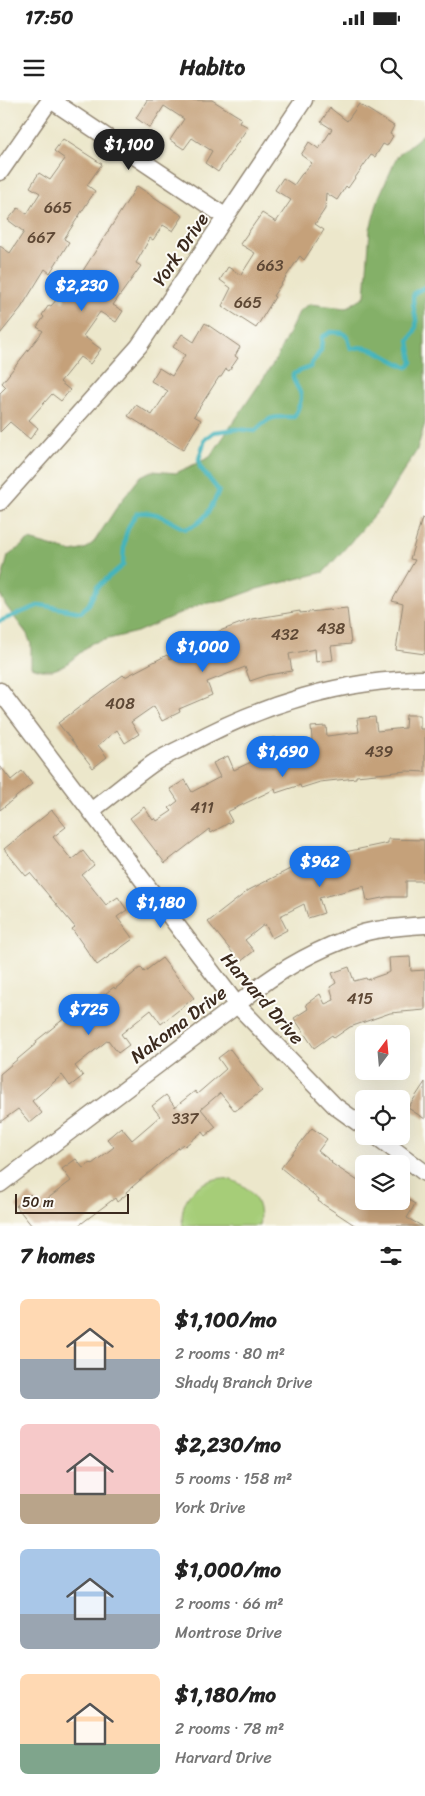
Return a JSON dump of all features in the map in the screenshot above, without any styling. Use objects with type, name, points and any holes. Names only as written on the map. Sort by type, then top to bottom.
[{"type":"street","points":[[0,172],[50,100],[226,217]]},
{"type":"street","name":"York Drive","points":[[0,502],[139,346],[304,100]]},
{"type":"street","points":[[92,810],[153,763],[225,725],[301,697],[351,685],[394,679],[425,680]]},
{"type":"street","name":"Harvard Drive","points":[[0,691],[92,810],[237,1004],[335,1106],[355,1120]]},
{"type":"street","name":"Nakoma Drive","points":[[0,1184],[261,984],[295,962],[362,933],[425,925]]},
{"type":"street","points":[[388,1145],[425,1173]]},
{"type":"green space","points":[[425,133],[425,423],[417,450],[379,510],[324,572],[257,589],[224,601],[201,604],[137,632],[92,643],[64,666],[53,670],[31,667],[31,644],[27,634],[6,606],[0,594],[0,586],[8,556],[29,540],[72,552],[85,549],[94,542],[119,504],[141,476],[152,471],[176,473],[210,457],[275,361],[300,310],[310,304],[346,308],[365,296],[370,229],[379,197],[398,155]]},
{"type":"green space","points":[[223,1178],[232,1180],[252,1194],[259,1208],[259,1226],[183,1226],[183,1207],[191,1193],[205,1183]]},
{"type":"building","points":[[147,100],[212,100],[241,118],[239,122],[248,127],[218,172],[205,163],[212,151],[192,138],[184,149],[170,140],[184,119],[164,106],[150,128],[136,118]]},
{"type":"building","points":[[359,104],[394,126],[390,134],[393,136],[387,146],[383,144],[375,157],[371,155],[348,188],[346,186],[337,200],[326,193],[325,209],[315,224],[324,230],[304,260],[300,256],[273,296],[275,297],[256,328],[222,306],[231,288],[220,280],[228,267],[241,275],[255,253],[240,244],[262,213],[276,222],[291,200],[275,190],[283,178],[294,185],[312,163],[301,155],[309,142],[319,149],[332,129],[321,122],[330,108],[347,121]]},
{"type":"building","points":[[63,139],[102,164],[87,185],[95,191],[64,239],[69,242],[50,273],[45,269],[21,308],[0,334],[0,246],[10,253],[24,232],[8,220],[18,208],[27,214],[40,193],[30,187],[39,173],[50,180],[65,159],[54,151]]},
{"type":"building","points":[[137,186],[183,216],[173,231],[163,225],[153,240],[150,238],[136,263],[141,266],[113,305],[123,311],[116,322],[100,312],[83,336],[101,349],[90,364],[80,357],[60,382],[70,390],[61,401],[52,394],[29,420],[38,428],[30,439],[10,422],[0,432],[0,393],[6,387],[2,383],[43,331],[37,327],[44,317],[42,315],[49,305],[51,306],[58,298],[63,302]]},
{"type":"building","points":[[205,323],[240,347],[235,356],[238,358],[229,371],[226,369],[221,377],[219,377],[194,416],[201,420],[183,450],[128,416],[136,405],[152,415],[168,391],[151,381],[159,368],[172,376],[185,355],[173,347],[182,334],[194,342]]},
{"type":"building","points":[[422,518],[425,519],[425,654],[396,650],[403,604],[392,601],[415,560],[410,559]]},
{"type":"building","points":[[347,608],[351,644],[331,646],[333,660],[316,662],[315,649],[289,654],[292,671],[268,675],[250,681],[245,667],[207,682],[212,695],[179,709],[180,712],[162,721],[154,706],[131,722],[139,734],[125,743],[117,730],[98,745],[107,757],[93,768],[58,723],[123,675],[125,677],[167,655],[170,659],[201,644],[199,641],[217,632],[252,619],[300,611],[300,613]]},
{"type":"building","points":[[406,715],[420,715],[420,729],[425,729],[425,772],[407,771],[356,776],[356,778],[320,782],[301,788],[300,785],[276,793],[275,789],[227,812],[232,821],[211,833],[209,829],[165,863],[130,818],[144,807],[153,820],[155,818],[157,821],[172,811],[169,808],[178,801],[170,789],[185,780],[192,792],[220,777],[213,763],[228,756],[234,770],[264,756],[259,743],[275,737],[280,750],[287,747],[287,749],[312,740],[311,727],[326,726],[327,736],[359,732],[357,719],[375,717],[377,731],[405,728]]},
{"type":"building","points":[[0,766],[11,780],[22,771],[32,784],[0,810]]},
{"type":"building","points":[[52,810],[66,827],[53,837],[72,860],[83,851],[94,865],[82,875],[106,905],[118,897],[127,910],[117,917],[133,939],[97,965],[72,929],[75,927],[30,873],[26,876],[4,849]]},
{"type":"building","points":[[388,839],[424,840],[424,881],[406,881],[406,897],[387,897],[367,901],[364,886],[319,898],[324,913],[308,918],[304,904],[280,916],[287,930],[272,938],[265,924],[245,940],[254,951],[240,962],[208,922],[249,890],[292,868],[291,864],[325,853],[326,856],[388,843]]},
{"type":"building","points":[[410,957],[411,971],[425,970],[425,1010],[390,1013],[350,1027],[334,1038],[332,1035],[314,1048],[294,1018],[308,1009],[306,1004],[320,994],[325,1004],[334,1000],[330,987],[336,983],[332,973],[349,967],[354,981],[366,978],[367,980],[390,972],[389,958]]},
{"type":"building","points":[[162,958],[194,998],[161,1024],[151,1010],[121,1034],[129,1045],[118,1053],[108,1040],[75,1066],[83,1076],[70,1086],[62,1075],[32,1101],[42,1113],[30,1123],[18,1109],[0,1122],[0,1074],[37,1043],[36,1041],[70,1014],[73,1018],[114,987],[115,989],[141,967],[144,972]]},
{"type":"building","points":[[230,1049],[262,1091],[235,1111],[220,1093],[201,1109],[216,1127],[205,1136],[202,1132],[185,1146],[183,1144],[126,1192],[127,1194],[117,1202],[115,1198],[78,1226],[32,1226],[16,1206],[30,1194],[39,1205],[71,1181],[62,1169],[76,1159],[83,1168],[92,1164],[114,1147],[107,1139],[121,1127],[132,1140],[160,1116],[152,1106],[166,1095],[175,1107],[195,1091],[197,1094],[226,1069],[218,1058]]},
{"type":"building","points":[[425,1082],[425,1119],[410,1109],[410,1105]]},
{"type":"building","points":[[312,1128],[327,1139],[318,1151],[331,1163],[355,1179],[355,1210],[410,1210],[410,1201],[415,1204],[407,1218],[422,1226],[356,1226],[318,1201],[319,1199],[281,1168]]},
{"type":"waterway","points":[[0,621],[40,605],[81,612],[89,604],[97,587],[123,565],[125,538],[129,526],[137,513],[152,513],[186,529],[203,518],[219,491],[200,467],[199,459],[205,439],[214,432],[237,429],[255,431],[272,418],[294,417],[300,405],[301,397],[293,374],[310,367],[321,350],[322,337],[331,332],[343,333],[348,338],[351,349],[358,347],[373,350],[408,367],[412,362],[409,340],[416,328],[413,306],[414,293],[425,287]]}]
